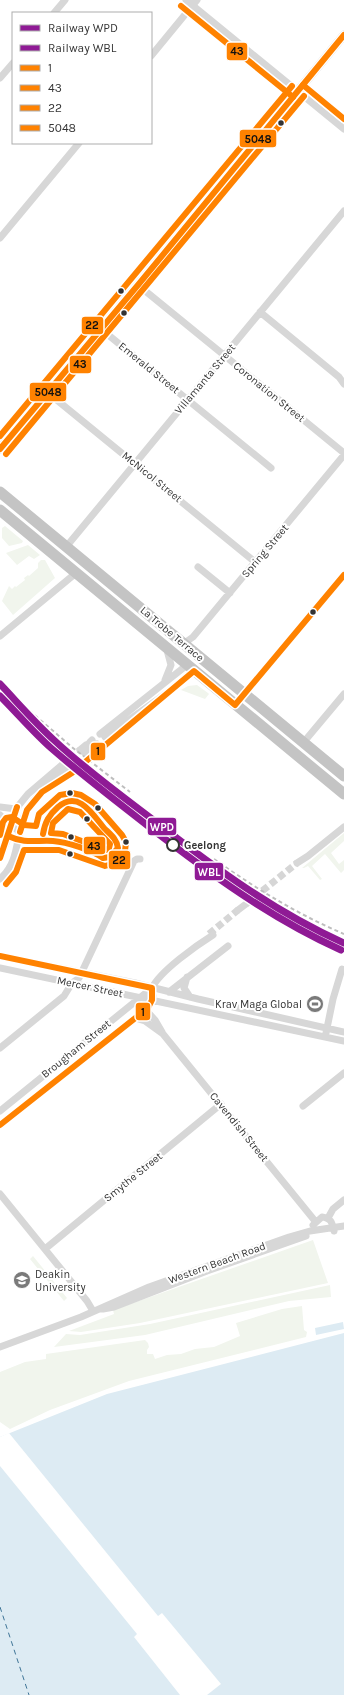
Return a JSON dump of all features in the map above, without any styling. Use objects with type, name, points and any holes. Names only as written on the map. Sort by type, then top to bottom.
[{"type":"highway","name":"La Trobe Terrace","points":[[0,492],[344,776]]},
{"type":"highway","name":"La Trobe Terrace","points":[[0,510],[344,794]]},
{"type":"highway","points":[[190,668],[199,657]]},
{"type":"highway","points":[[235,705],[244,694]]},
{"type":"main road","points":[[0,449],[138,285],[344,35]]},
{"type":"street","points":[[55,12],[65,0]]},
{"type":"street","points":[[186,0],[195,3],[298,92],[343,126]]},
{"type":"street","points":[[152,55],[195,3]]},
{"type":"street","points":[[0,78],[12,64]]},
{"type":"street","points":[[0,238],[78,144]]},
{"type":"street","name":"Villamanta Street","points":[[66,547],[344,211]]},
{"type":"street","name":"Coronation Street","points":[[138,285],[344,454]]},
{"type":"street","points":[[260,312],[339,377],[344,384]]},
{"type":"street","name":"Emerald Street","points":[[101,329],[272,468]]},
{"type":"street","name":"McNicol Street","points":[[48,392],[255,562]]},
{"type":"street","name":"Spring Street","points":[[183,644],[193,637],[344,454]]},
{"type":"street","points":[[198,567],[230,593]]},
{"type":"street","points":[[0,636],[76,573]]},
{"type":"street","points":[[244,694],[344,575]]},
{"type":"street","points":[[160,687],[166,678],[171,665],[169,655],[165,647]]},
{"type":"street","points":[[190,668],[168,692],[112,732],[103,735],[160,687],[190,668]]},
{"type":"street","points":[[303,743],[344,694]]},
{"type":"street","points":[[112,732],[141,703]]},
{"type":"street","points":[[0,858],[16,809],[28,794],[70,758]]},
{"type":"street","points":[[0,879],[9,868],[19,841],[23,819],[34,800],[74,762],[48,778]]},
{"type":"street","points":[[0,807],[16,809]]},
{"type":"street","points":[[0,814],[10,825],[20,832]]},
{"type":"street","points":[[299,864],[344,827]]},
{"type":"street","points":[[0,830],[19,841]]},
{"type":"street","points":[[0,1048],[64,996],[72,983],[79,978],[134,861],[140,859]]},
{"type":"street","points":[[240,911],[248,905]]},
{"type":"street","name":"Brougham Street","points":[[0,1111],[152,988],[158,978],[211,934]]},
{"type":"street","points":[[170,992],[188,976],[228,946]]},
{"type":"street","name":"Mercer Street","points":[[0,956],[47,964],[344,1032]]},
{"type":"street","points":[[44,977],[47,964]]},
{"type":"street","name":"Mercer Street","points":[[0,968],[344,1041]]},
{"type":"street","points":[[325,1037],[333,999],[342,969]]},
{"type":"street","points":[[188,976],[184,987],[190,997]]},
{"type":"street","points":[[152,988],[152,1000]]},
{"type":"street","name":"Brougham Street","points":[[0,1124],[145,1010],[152,1000]]},
{"type":"street","name":"Cavendish Street","points":[[145,1010],[159,1025],[163,1034]]},
{"type":"street","name":"Cavendish Street","points":[[134,1018],[145,1021],[163,1034],[315,1222]]},
{"type":"street","points":[[303,1106],[344,1073]]},
{"type":"street","name":"Smythe Street","points":[[45,1249],[221,1104]]},
{"type":"street","points":[[0,1194],[87,1301],[93,1311]]},
{"type":"street","points":[[328,1218],[334,1209],[344,1200]]},
{"type":"street","points":[[312,1233],[312,1226],[322,1217],[328,1218],[332,1222],[334,1230]]},
{"type":"street","name":"Western Beach Road","points":[[334,1230],[344,1226]]},
{"type":"street","name":"Western Beach Road","points":[[0,1347],[93,1311],[149,1287],[289,1237],[334,1230],[344,1230]]},
{"type":"shaded area","points":[[5,526],[23,541],[22,543],[9,546],[2,538],[2,528]]},
{"type":"shaded area","points":[[28,545],[40,555],[34,559],[29,556],[17,565],[6,553]]},
{"type":"shaded area","points":[[41,560],[45,560],[55,578],[13,615],[2,601],[9,586],[12,589],[25,580],[24,578],[28,575],[29,576],[38,568],[38,563]]},
{"type":"shaded area","points":[[197,685],[209,694],[205,699],[181,690],[188,686]]},
{"type":"shaded area","points":[[344,833],[344,841],[331,853],[339,864],[344,860],[344,870],[341,873],[325,854],[312,866],[322,879],[320,880],[308,866],[302,868]]},
{"type":"shaded area","points":[[313,1240],[328,1283],[140,1323],[81,1332],[69,1331],[114,1314],[113,1310]]},
{"type":"shaded area","points":[[33,1256],[67,1298],[64,1301],[30,1259]]},
{"type":"shaded area","points":[[330,1285],[331,1297],[289,1301],[145,1335],[54,1347],[66,1334],[80,1335],[150,1324]]},
{"type":"shaded area","points":[[302,1306],[304,1330],[307,1332],[306,1337],[129,1381],[50,1410],[10,1429],[0,1422],[0,1372],[25,1362],[46,1359],[46,1354],[145,1340],[149,1347],[147,1354],[153,1354],[155,1359],[167,1355],[181,1354],[195,1349],[214,1347],[240,1336],[236,1323],[282,1309]]},
{"type":"shaded area","points":[[343,1322],[344,1329],[316,1335],[315,1328]]},
{"type":"shaded area","points":[[344,1333],[344,1695],[0,1695],[0,1437],[107,1394]]},
{"type":"pier","points":[[9,1433],[158,1616],[162,1613],[221,1684],[207,1695],[180,1695],[134,1637],[137,1634],[0,1466],[0,1437]]},
{"type":"ferry route","points":[[0,1607],[29,1695]]},
{"type":"tunnel","points":[[70,758],[80,750]]},
{"type":"tunnel","points":[[74,762],[85,753]]},
{"type":"tunnel","points":[[246,904],[297,863]]},
{"type":"tunnel","points":[[209,934],[238,910]]},
{"type":"railway","points":[[3,688],[73,748],[130,792]]},
{"type":"railway","points":[[214,859],[277,900],[344,934]]},
{"type":"rail line","name":"WPD","points":[[0,684],[40,727],[67,752],[104,783],[178,839],[246,888],[294,917],[344,943]]},
{"type":"rail line","name":"WBL","points":[[0,696],[51,748],[194,861],[241,894],[289,924],[341,950]]},
{"type":"transit line","name":"43","points":[[181,6],[293,97]]},
{"type":"transit line","name":"5048","points":[[0,449],[138,285],[344,35]]},
{"type":"transit line","name":"22","points":[[303,85],[344,119]]},
{"type":"transit line","name":"22","points":[[0,436],[292,86]]},
{"type":"transit line","name":"43","points":[[6,454],[304,96]]},
{"type":"transit line","name":"1","points":[[20,832],[27,810],[42,792],[72,773],[194,671],[235,705],[344,575]]},
{"type":"transit line","name":"22","points":[[0,835],[3,822],[6,818],[12,817],[24,825],[36,826],[39,814],[60,795],[72,793],[81,795],[95,804],[122,835],[126,842],[125,851],[118,862],[105,866],[59,850],[24,850],[16,872],[6,884]]},
{"type":"transit line","name":"1","points":[[8,836],[25,841],[53,841],[65,843],[86,849],[103,858],[110,857],[118,848],[115,839],[95,816],[78,802],[65,802],[58,807],[46,822],[43,834]]},
{"type":"transit line","name":"1","points":[[0,858],[17,807]]},
{"type":"transit line","name":"43","points":[[68,809],[80,812],[110,844],[109,848],[106,850],[63,834],[51,833],[53,823],[68,809]]},
{"type":"transit line","name":"1","points":[[0,956],[152,988],[152,1000],[148,1008],[0,1125]]},
{"type":"place","name":"Geelong","points":[[173,845]]},
{"type":"place","name":"Krav Maga Global","points":[[315,1004]]},
{"type":"place","name":"Deakin University","points":[[22,1280]]}]
